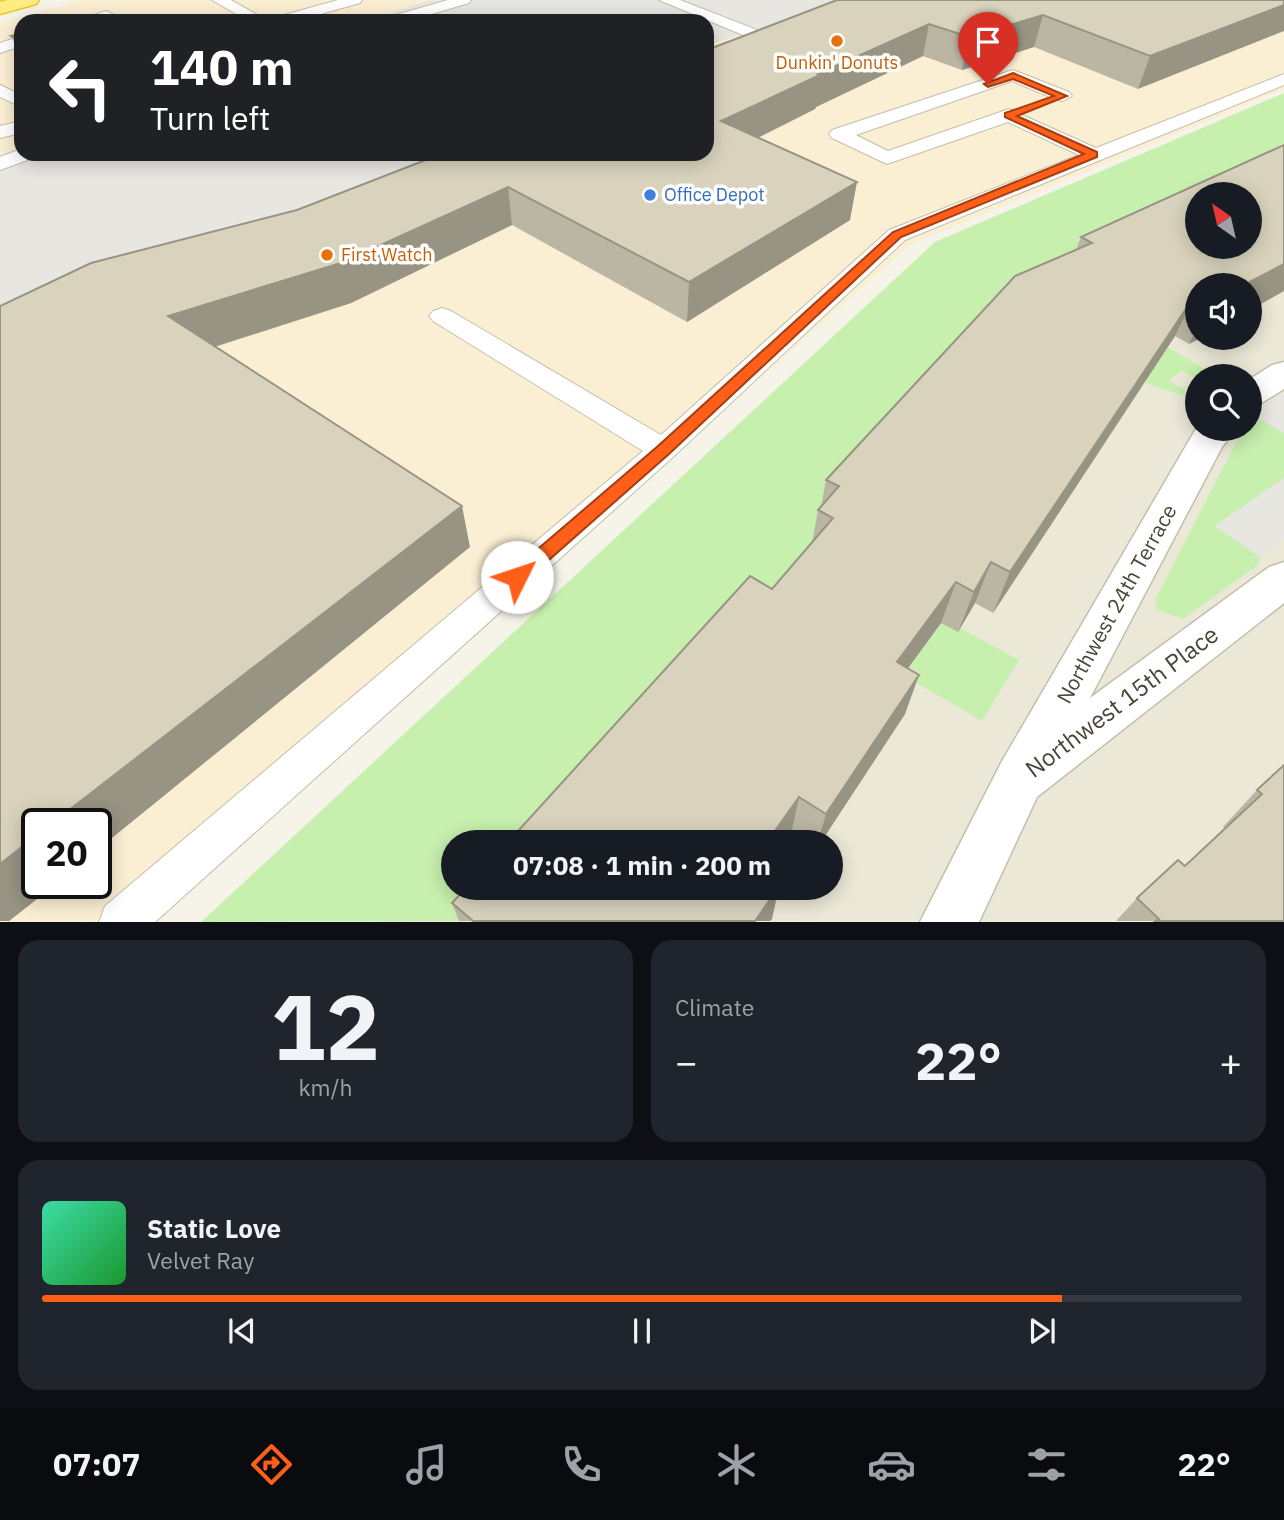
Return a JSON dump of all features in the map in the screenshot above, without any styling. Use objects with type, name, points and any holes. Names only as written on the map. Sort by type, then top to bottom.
[{"type":"highway","points":[[0,8],[29,0]]},
{"type":"street","points":[[1262,387],[1284,373]]},
{"type":"street","name":"Northwest 24th Terrace","points":[[1019,780],[1206,441]]},
{"type":"street","name":"Northwest 15th Place","points":[[949,922],[1019,780],[1284,579]]},
{"type":"lane","points":[[219,0],[246,14]]},
{"type":"lane","points":[[304,14],[355,0]]},
{"type":"lane","points":[[415,14],[464,0]]},
{"type":"lane","points":[[669,1],[708,14]]},
{"type":"lane","points":[[714,16],[767,34],[738,46]]},
{"type":"lane","points":[[1009,115],[1063,96],[1013,75],[839,134],[887,158],[1009,115],[1093,155]]},
{"type":"lane","points":[[121,922],[663,450],[897,234],[1284,79]]},
{"type":"lane","points":[[442,316],[663,450]]},
{"type":"shaded area","points":[[81,0],[1284,0],[1284,89],[910,245],[151,921],[0,922],[0,23],[14,19],[14,161],[714,161],[714,14],[32,14]]},
{"type":"shaded area","points":[[430,0],[858,0],[714,43],[714,14],[387,14]]},
{"type":"shaded area","points":[[1284,144],[1284,921],[378,922],[441,855],[441,900],[843,900],[843,830],[466,830],[1011,268],[1185,189],[1185,259],[1262,259],[1262,182],[1200,182]]},
{"type":"shaded area","points":[[14,150],[14,161],[429,161],[0,346],[0,155]]},
{"type":"shaded area","points":[[1284,393],[1284,433],[1262,420],[1262,407]]},
{"type":"shaded area","points":[[1284,478],[1284,539],[1260,557],[1215,526]]},
{"type":"green space","points":[[1284,93],[1284,182],[1262,185],[1262,182],[1185,182],[1185,249],[1164,345],[1196,364],[1185,364],[1185,373],[1181,371],[1168,381],[1185,390],[1183,396],[1131,378],[1008,326],[958,632],[960,628],[1019,660],[982,721],[903,675],[573,830],[441,830],[441,900],[496,900],[477,921],[201,922],[935,242]]},
{"type":"green space","points":[[1262,420],[1284,433],[1284,478],[1215,526],[1260,557],[1258,565],[1183,619],[1157,610],[1155,600],[1237,441],[1262,441]]},
{"type":"building","points":[[837,0],[1284,0],[1284,5],[1150,56],[1043,15],[969,37],[929,24],[818,74],[820,75],[721,121],[857,182],[689,282],[508,187],[341,263],[168,316],[462,506],[72,808],[21,808],[21,848],[0,864],[0,306],[91,263],[297,210],[423,161],[714,161],[714,47]]},
{"type":"building","points":[[1284,145],[1284,264],[1262,276],[1262,273],[1185,273],[1185,310],[1010,572],[991,562],[974,592],[956,582],[897,662],[919,675],[826,814],[799,797],[776,830],[519,830],[750,576],[772,589],[833,518],[818,510],[839,486],[826,480],[1015,276],[1092,243],[1081,237],[1185,190],[1185,259],[1262,259],[1262,182],[1202,182]]},
{"type":"building","points":[[1284,765],[1284,921],[1156,921],[1159,919],[1137,898],[1178,860],[1185,866],[1262,794],[1257,790]]},
{"type":"building","points":[[455,900],[770,900],[755,921],[473,921],[452,903]]},
{"type":"place","name":"Dunkin' Donuts","points":[[837,41]]},
{"type":"place","name":"Office Depot","points":[[650,195]]},
{"type":"place","name":"First Watch","points":[[327,255]]},
{"type":"route","points":[[517,577],[663,450],[897,234],[1093,155],[1009,115],[1063,96],[1013,75],[988,84]]}]
